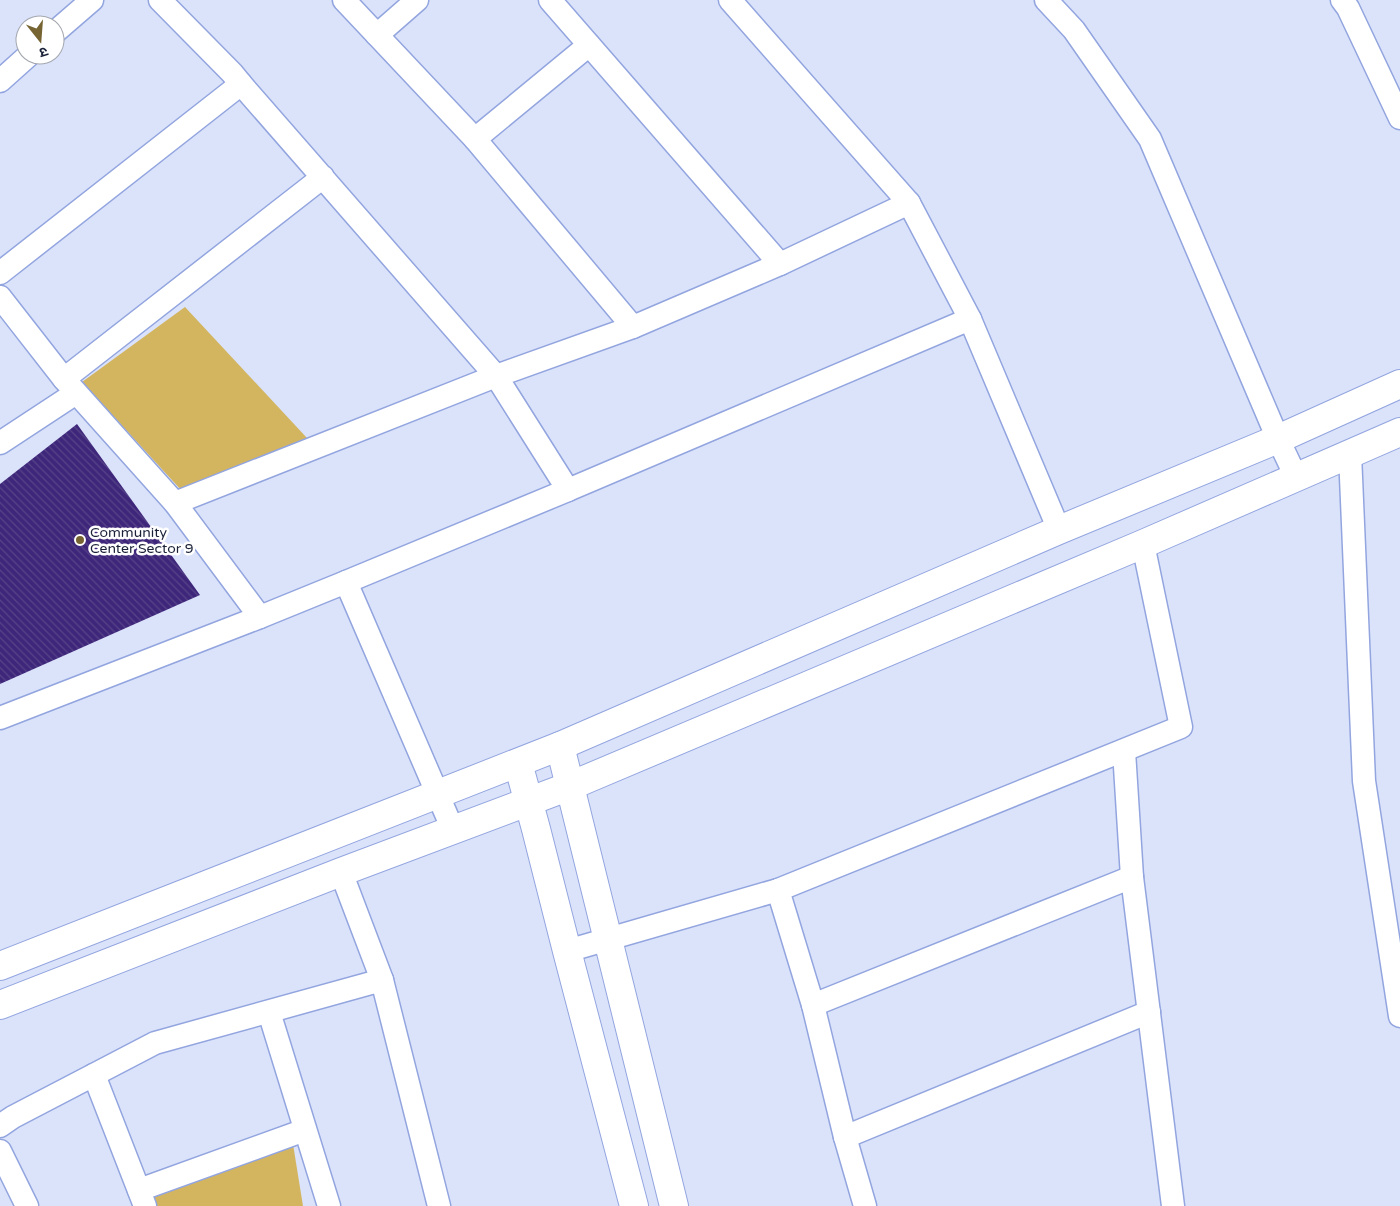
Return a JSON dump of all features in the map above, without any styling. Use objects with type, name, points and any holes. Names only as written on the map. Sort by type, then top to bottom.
[{"type":"street","points":[[65,23],[92,0]]},
{"type":"street","points":[[160,0],[242,84],[496,376],[568,490]]},
{"type":"street","points":[[344,0],[476,139],[633,327]]},
{"type":"street","points":[[377,35],[417,0]]},
{"type":"street","points":[[550,0],[780,264]]},
{"type":"street","points":[[730,0],[909,203],[970,319],[1059,530]]},
{"type":"street","points":[[1046,0],[1074,30],[1150,139],[1296,477]]},
{"type":"street","points":[[1342,0],[1348,8],[1400,118]]},
{"type":"street","points":[[476,139],[589,45]]},
{"type":"street","points":[[0,81],[18,65]]},
{"type":"street","points":[[0,273],[242,84]]},
{"type":"street","points":[[0,443],[323,177]]},
{"type":"street","points":[[174,503],[496,376],[633,327],[780,264],[909,203]]},
{"type":"street","points":[[0,297],[70,386],[174,503],[260,617]]},
{"type":"street","points":[[0,718],[346,582],[970,319]]},
{"type":"street","points":[[0,966],[560,746],[1059,530],[1278,439],[1400,384]]},
{"type":"street","points":[[0,1005],[341,872],[570,786],[1143,544],[1400,432]]},
{"type":"street","points":[[1350,454],[1364,781],[1400,1016]]},
{"type":"street","points":[[567,951],[778,890],[1124,751],[1181,726],[1143,544]]},
{"type":"street","points":[[346,582],[453,830]]},
{"type":"street","points":[[560,746],[674,1206]]},
{"type":"street","points":[[1124,751],[1132,877],[1173,1206]]},
{"type":"street","points":[[518,763],[634,1206]]},
{"type":"street","points":[[341,872],[382,980],[439,1206]]},
{"type":"street","points":[[812,1005],[1132,877]]},
{"type":"street","points":[[778,890],[812,1005],[865,1206]]},
{"type":"street","points":[[0,1126],[13,1117],[155,1043],[382,980]]},
{"type":"street","points":[[269,1012],[329,1206]]},
{"type":"street","points":[[846,1137],[1149,1012]]},
{"type":"street","points":[[94,1075],[142,1198],[306,1130]]},
{"type":"street","points":[[0,1151],[27,1206]]},
{"type":"shaded area","points":[[185,307],[307,438],[182,491],[82,382]]},
{"type":"shaded area","points":[[293,1144],[303,1206],[149,1206],[144,1193]]},
{"type":"building","name":"Community Center Sector 9","points":[[77,424],[200,595],[0,684],[0,484]]},
{"type":"place","name":"Community Center Sector 9","points":[[80,540]]}]
